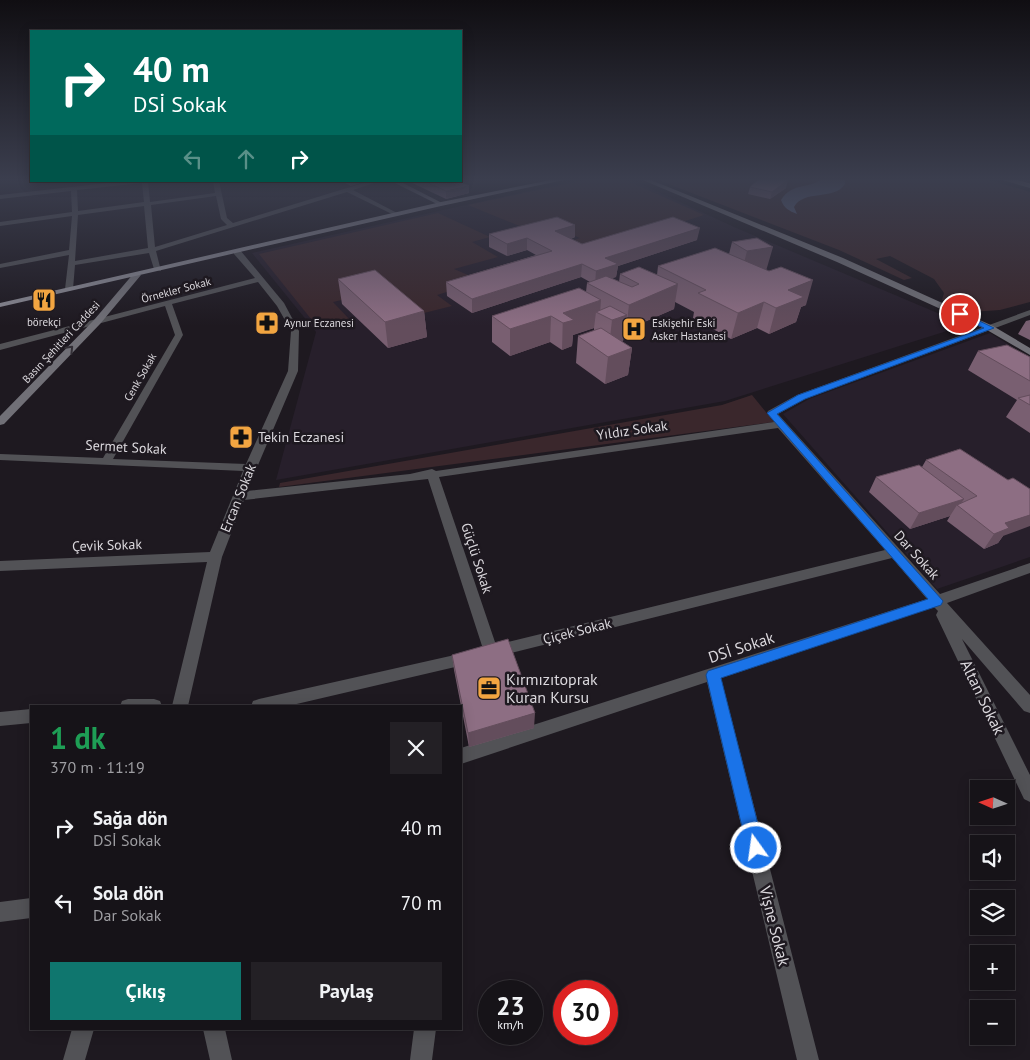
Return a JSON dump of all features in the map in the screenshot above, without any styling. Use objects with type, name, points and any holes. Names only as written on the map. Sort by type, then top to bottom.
[{"type":"main road","points":[[0,305],[340,227]]},
{"type":"main road","points":[[761,227],[840,260],[990,328],[1030,352]]},
{"type":"main road","name":"Basın Şehitleri Caddesi","points":[[0,422],[97,322],[137,275]]},
{"type":"street","points":[[69,289],[75,227]]},
{"type":"street","points":[[149,227],[152,250],[158,270]]},
{"type":"street","points":[[70,264],[152,250],[227,227]]},
{"type":"street","points":[[0,266],[71,252]]},
{"type":"street","name":"Ercan Sokak","points":[[180,705],[215,557],[250,468],[293,371],[295,331],[281,305],[237,252]]},
{"type":"street","name":"Örnekler Sokak","points":[[0,347],[260,279]]},
{"type":"street","name":"Cenk Sokak","points":[[108,460],[179,335],[168,304]]},
{"type":"street","points":[[781,424],[772,413],[802,397],[1030,312]]},
{"type":"street","name":"Yıldız Sokak","points":[[240,496],[432,474],[781,424]]},
{"type":"street","name":"Dar Sokak","points":[[781,424],[1030,706]]},
{"type":"street","name":"Sermet Sokak","points":[[0,456],[250,468]]},
{"type":"street","name":"Güçlü Sokak","points":[[432,474],[491,652]]},
{"type":"street","name":"Çiçek Sokak","points":[[263,705],[491,652],[893,553]]},
{"type":"street","name":"Çevik Sokak","points":[[0,566],[215,557]]},
{"type":"street","name":"DSİ Sokak","points":[[462,756],[937,601],[1030,568]]},
{"type":"street","name":"Altan Sokak","points":[[937,601],[1030,792]]},
{"type":"street","name":"Vişne Sokak","points":[[713,675],[808,1060]]},
{"type":"street","points":[[0,719],[30,716]]},
{"type":"street","points":[[0,912],[30,908]]},
{"type":"street","points":[[74,1060],[83,1030]]},
{"type":"street","points":[[214,1030],[221,1060]]},
{"type":"street","points":[[421,1060],[425,1030]]},
{"type":"shaded area","name":"Eskişehir Eski Asker Hastanesi","points":[[366,227],[735,227],[966,325],[725,401],[276,480],[316,332],[252,253]]},
{"type":"shaded area","points":[[375,227],[469,227],[490,237],[472,242],[498,257],[454,269],[482,281],[437,295],[452,306],[420,314],[390,289],[333,302],[353,323],[319,329],[259,254]]},
{"type":"shaded area","points":[[523,227],[665,227],[582,254],[563,244],[580,238],[557,228],[534,232]]},
{"type":"shaded area","points":[[781,227],[1030,227],[1030,302],[1000,310],[970,312],[942,300],[944,293],[934,279],[890,256],[876,259],[912,278],[904,280],[839,250]]},
{"type":"shaded area","points":[[990,333],[1030,358],[1030,557],[937,589],[783,414],[809,399]]},
{"type":"shaded area","points":[[752,395],[774,422],[279,487],[280,483],[722,405]]},
{"type":"building","points":[[515,227],[567,227],[555,231],[582,244],[638,227],[700,228],[605,258],[618,264],[596,271],[582,264],[472,299],[446,282],[552,251],[527,238],[507,244],[489,234]]},
{"type":"building","points":[[757,238],[773,247],[747,251],[732,242]]},
{"type":"building","points":[[715,248],[769,271],[781,267],[813,280],[788,290],[804,297],[776,308],[764,302],[738,313],[698,293],[706,290],[658,266]]},
{"type":"building","points":[[639,267],[678,284],[629,305],[587,283],[606,276],[632,287],[639,284],[620,274]]},
{"type":"building","points":[[375,270],[424,311],[385,322],[338,279]]},
{"type":"building","points":[[579,288],[601,300],[563,313],[574,320],[563,323],[551,316],[510,329],[492,316]]},
{"type":"building","points":[[610,306],[627,315],[612,320],[596,312]]},
{"type":"building","points":[[601,328],[632,348],[608,357],[578,336]]},
{"type":"building","points":[[1007,345],[1030,357],[1030,381],[978,351]]},
{"type":"building","points":[[1030,395],[1030,405],[1018,398]]},
{"type":"building","points":[[960,449],[1008,480],[1013,478],[1030,489],[1030,515],[1005,523],[1009,528],[994,534],[957,505],[977,496],[926,460]]},
{"type":"building","points":[[919,465],[964,499],[919,513],[876,477]]},
{"type":"building","name":"Kırmızıtoprak Kuran Kursu","points":[[508,639],[535,713],[468,733],[452,655]]},
{"type":"place","name":"börekçi","points":[[44,300]]},
{"type":"place","name":"Aynur Eczanesi","points":[[267,323]]},
{"type":"place","name":"Eskişehir Eski Asker Hastanesi","points":[[634,329]]},
{"type":"place","name":"Tekin Eczanesi","points":[[241,437]]},
{"type":"place","name":"Kırmızıtoprak Kuran Kursu","points":[[489,688]]},
{"type":"route","points":[[756,848],[713,675],[937,601],[772,413],[802,397],[990,328],[960,314]]}]
